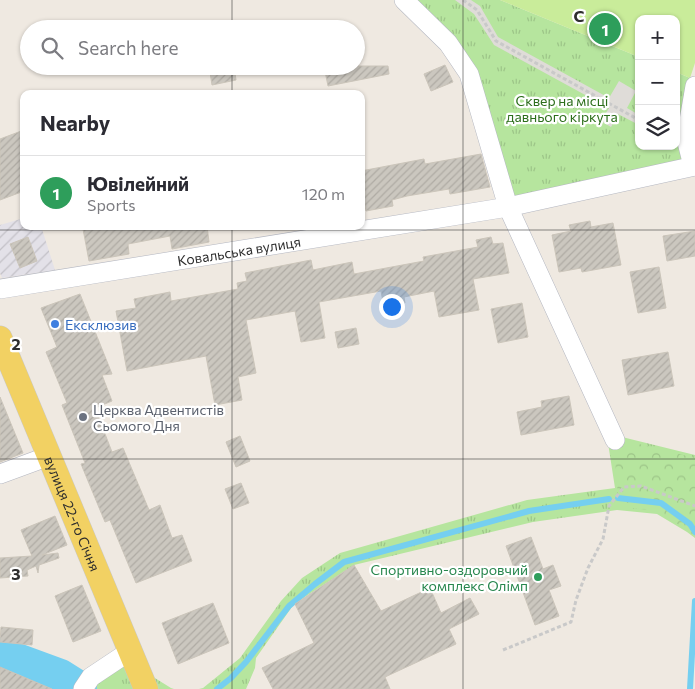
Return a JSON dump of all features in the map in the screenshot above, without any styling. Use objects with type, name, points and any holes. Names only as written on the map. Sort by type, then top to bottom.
[{"type":"main road","name":"вулиця 22-го Січня","points":[[0,338],[146,688]]},
{"type":"street","points":[[404,0],[448,43],[469,74],[508,207],[615,440]]},
{"type":"street","points":[[694,166],[686,138],[695,86]]},
{"type":"street","name":"Ковальська вулиця","points":[[0,289],[508,207],[694,166]]},
{"type":"street","points":[[0,474],[49,456]]},
{"type":"street","points":[[87,683],[130,651]]},
{"type":"path","points":[[463,0],[477,10],[496,40],[635,118]]},
{"type":"path","points":[[503,650],[570,622],[588,568],[603,539],[609,506],[624,487],[641,486],[695,506]]},
{"type":"shaded area","points":[[455,0],[471,0],[480,6],[498,37],[609,98],[619,81],[635,90],[627,108],[635,113],[635,123],[618,114],[611,127],[601,121],[609,108],[494,45],[474,14]]},
{"type":"shaded area","points":[[20,219],[20,230],[42,230],[55,270],[2,278],[0,273],[0,225]]},
{"type":"green space","name":"Сквер на місці давнього кіркута","points":[[409,0],[500,0],[635,55],[635,150],[680,150],[680,74],[690,78],[681,139],[685,164],[510,201],[472,73]]},
{"type":"green space","points":[[500,0],[695,0],[695,63],[690,78],[680,74],[680,15],[635,15],[635,55]]},
{"type":"green space","points":[[622,437],[695,455],[695,538],[657,514],[617,510],[533,522],[354,565],[294,604],[256,658],[255,668],[246,689],[199,689],[203,688],[240,658],[281,601],[302,578],[340,553],[527,500],[615,488],[608,443]]},
{"type":"green space","points":[[623,440],[695,458],[695,536],[659,511],[619,507],[614,447]]},
{"type":"green space","points":[[0,649],[63,672],[81,681],[77,689],[67,689],[0,661]]},
{"type":"green space","points":[[130,651],[150,675],[174,689],[83,689]]},
{"type":"building","points":[[445,65],[453,82],[431,91],[424,74]]},
{"type":"building","points":[[365,66],[388,66],[389,74],[328,86],[326,75],[365,75]]},
{"type":"building","points":[[210,75],[235,75],[236,80],[212,85]]},
{"type":"building","points":[[20,132],[20,192],[0,200],[0,139]]},
{"type":"building","points":[[481,154],[490,187],[450,194],[449,189],[407,196],[392,200],[393,206],[366,211],[365,170],[424,159],[425,164]]},
{"type":"building","points":[[590,221],[591,227],[613,223],[621,265],[582,272],[581,268],[559,272],[552,235],[571,231],[569,225]]},
{"type":"building","points":[[83,230],[208,230],[209,242],[172,249],[170,236],[128,244],[129,254],[89,261]]},
{"type":"building","points":[[695,231],[695,256],[667,261],[663,236]]},
{"type":"building","points":[[28,237],[37,261],[20,268],[10,244]]},
{"type":"building","points":[[491,237],[493,244],[503,243],[509,273],[473,279],[479,310],[439,317],[434,291],[404,297],[405,303],[384,307],[381,291],[319,302],[325,338],[301,342],[295,311],[246,320],[256,373],[238,377],[242,400],[215,405],[206,356],[127,371],[116,311],[136,308],[134,299],[170,292],[171,301],[238,289],[237,283],[247,281],[245,273],[311,260],[313,270],[352,262],[354,274],[424,261],[423,257],[478,247],[476,240]]},
{"type":"building","points":[[659,267],[666,308],[638,313],[630,272]]},
{"type":"building","points":[[80,294],[112,374],[102,375],[112,401],[95,408],[112,452],[123,448],[149,510],[160,505],[172,538],[182,535],[192,561],[136,583],[110,520],[105,522],[81,464],[85,463],[62,405],[67,403],[46,352],[57,347],[41,308]]},
{"type":"building","points":[[522,303],[528,337],[498,343],[491,309]]},
{"type":"building","points":[[356,328],[359,344],[338,348],[335,332]]},
{"type":"building","points":[[668,352],[674,386],[628,395],[622,360]]},
{"type":"building","points":[[569,396],[574,425],[521,435],[517,412],[542,407],[541,401]]},
{"type":"building","points":[[0,397],[23,453],[0,462]]},
{"type":"building","points":[[240,436],[250,461],[236,467],[226,442]]},
{"type":"building","points":[[241,483],[249,503],[233,509],[225,489]]},
{"type":"building","points":[[55,516],[67,545],[42,555],[58,553],[59,558],[39,565],[38,573],[36,566],[27,570],[28,576],[0,578],[0,558],[32,556],[21,530]]},
{"type":"building","name":"Спортивно-оздоровчий комплекс Олімп","points":[[531,537],[543,569],[553,565],[561,586],[549,590],[559,616],[535,625],[506,546]]},
{"type":"building","points":[[354,565],[381,611],[430,588],[441,613],[470,598],[479,614],[449,629],[456,644],[385,677],[390,689],[273,689],[262,668],[314,643],[295,604]]},
{"type":"building","points":[[82,585],[101,631],[73,642],[55,596]]},
{"type":"building","points":[[213,603],[229,643],[178,664],[162,623]]},
{"type":"building","points":[[1,627],[33,630],[32,645],[0,642]]},
{"type":"building","points":[[0,667],[52,689],[0,689]]},
{"type":"waterway","points":[[618,498],[661,503],[690,524],[695,532]]},
{"type":"waterway","points":[[217,689],[246,662],[289,606],[344,562],[529,511],[609,499]]},
{"type":"waterway","points":[[690,689],[695,601]]},
{"type":"waterway","points":[[0,655],[60,677],[79,689]]},
{"type":"place","name":"Ювілейний","points":[[605,29]]},
{"type":"place","name":"Ексклюзив","points":[[55,324]]},
{"type":"place","name":"Церква Адвентистів Сьомого Дня","points":[[83,417]]},
{"type":"place","name":"Спортивно-оздоровчий комплекс Олімп","points":[[538,577]]}]
